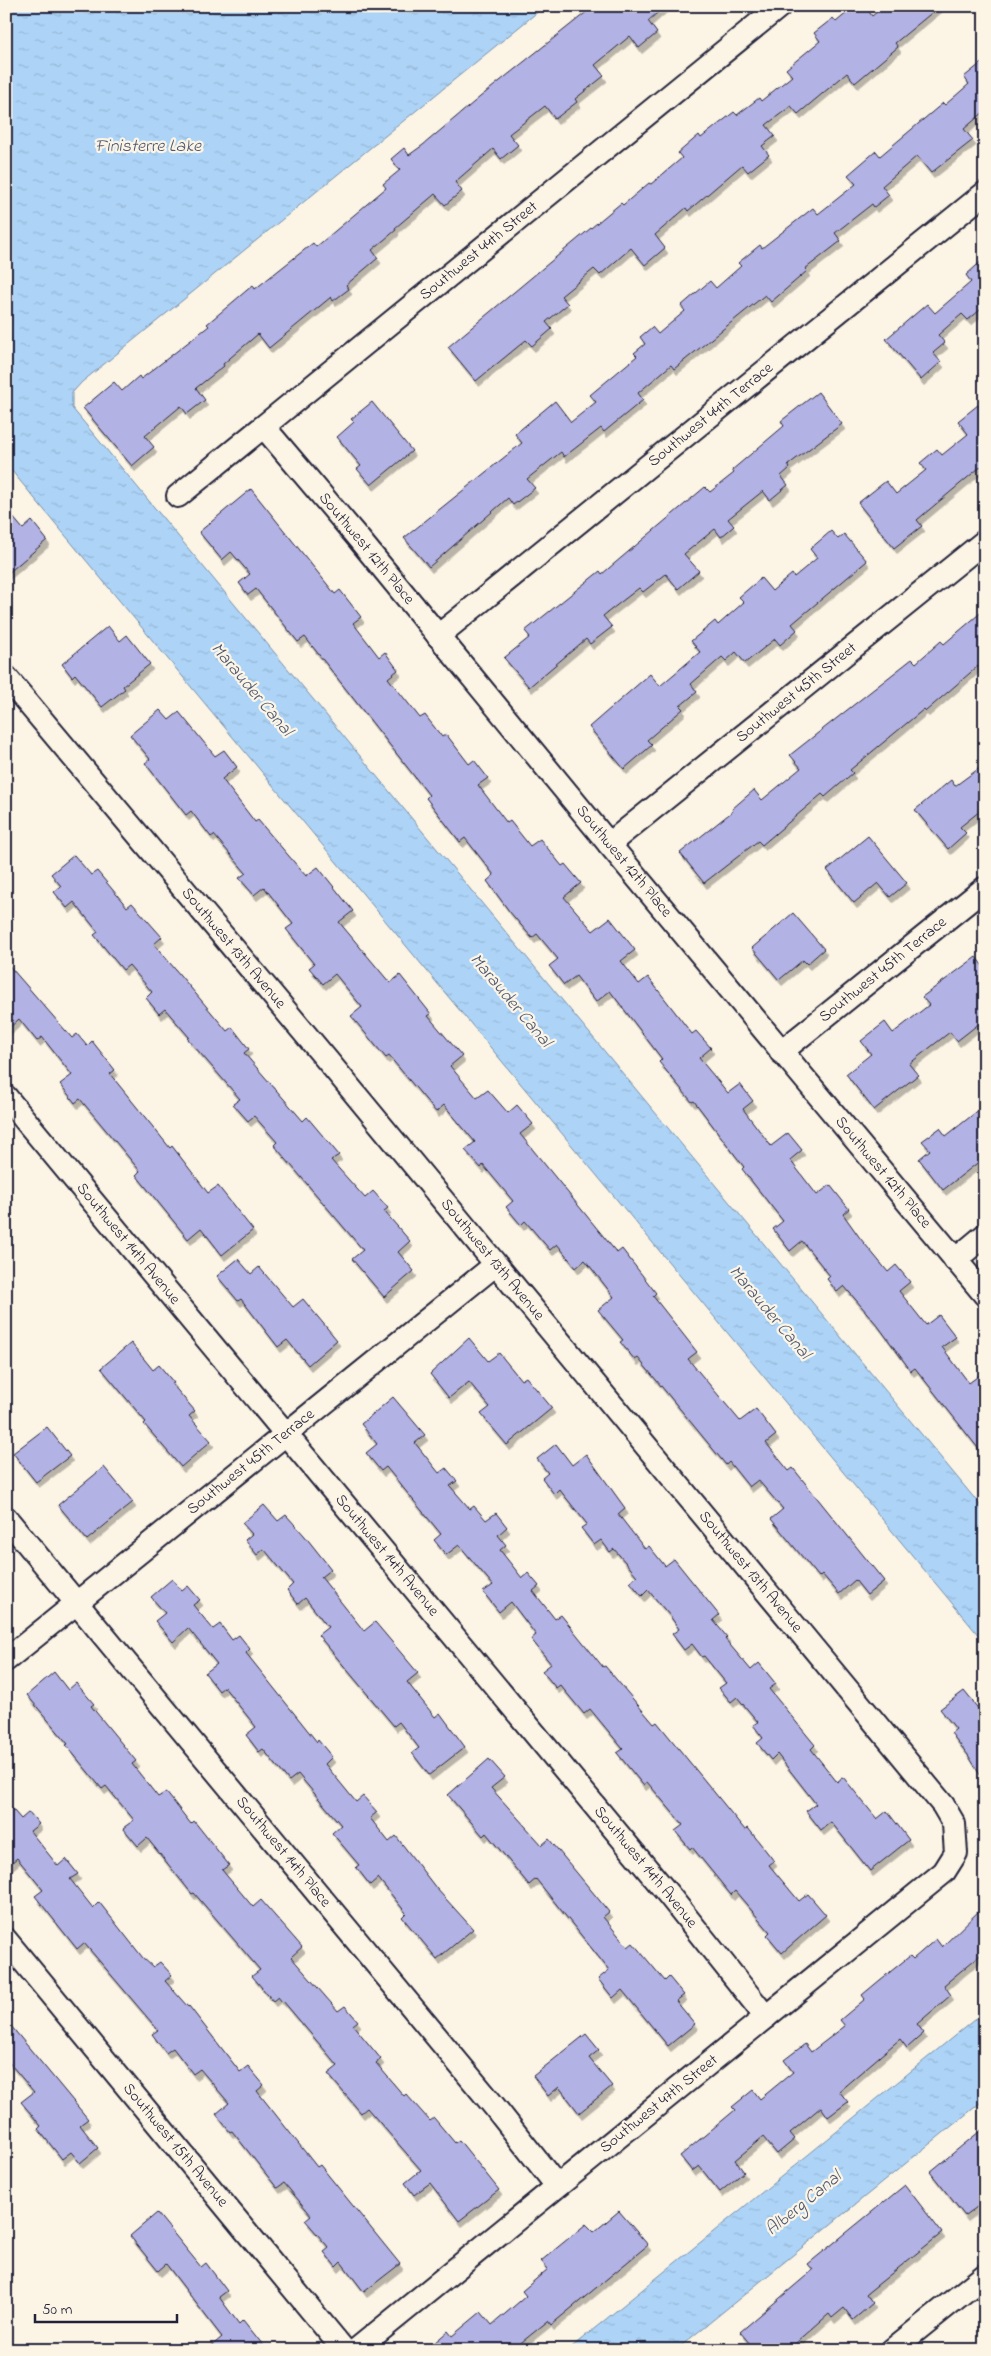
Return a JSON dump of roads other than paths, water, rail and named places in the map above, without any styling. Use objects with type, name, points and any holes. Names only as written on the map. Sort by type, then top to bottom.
[{"type":"street","name":"Southwest 44th Street","points":[[178,496],[780,6]]},
{"type":"street","name":"Southwest 44th Terrace","points":[[438,636],[985,193]]},
{"type":"street","name":"Southwest 12th Place","points":[[264,427],[358,538],[781,1052],[985,1295]]},
{"type":"street","name":"Southwest 45th Street","points":[[609,844],[985,541]]},
{"type":"street","name":"Southwest 13th Avenue","points":[[6,677],[943,1804],[954,1824],[956,1853]]},
{"type":"street","name":"Southwest 45th Terrace","points":[[781,1052],[985,888]]},
{"type":"street","name":"Southwest 14th Avenue","points":[[6,1097],[668,1894],[766,2017]]},
{"type":"street","points":[[956,1260],[985,1235]]},
{"type":"street","name":"Southwest 45th Terrace","points":[[6,1660],[495,1265]]},
{"type":"street","name":"Southwest 14th Place","points":[[6,1518],[494,2106],[557,2186]]},
{"type":"street","name":"Southwest 47th Street","points":[[356,2350],[944,1872],[956,1853]]},
{"type":"street","name":"Southwest 15th Avenue","points":[[6,1940],[344,2350]]},
{"type":"street","points":[[892,2350],[985,2275]]},
{"type":"water","points":[[6,6],[545,6],[82,382],[72,393],[72,408],[985,1511],[985,1643],[6,464]]},
{"type":"water","name":"Alberg Canal","points":[[985,2011],[985,2099],[676,2350],[568,2350]]},
{"type":"water label","name":"Finisterre Lake","points":[[148,147]]},
{"type":"water label","name":"Marauder Canal","points":[[251,690]]},
{"type":"water label","name":"Marauder Canal","points":[[510,1001]]},
{"type":"water label","name":"Marauder Canal","points":[[769,1313]]}]
